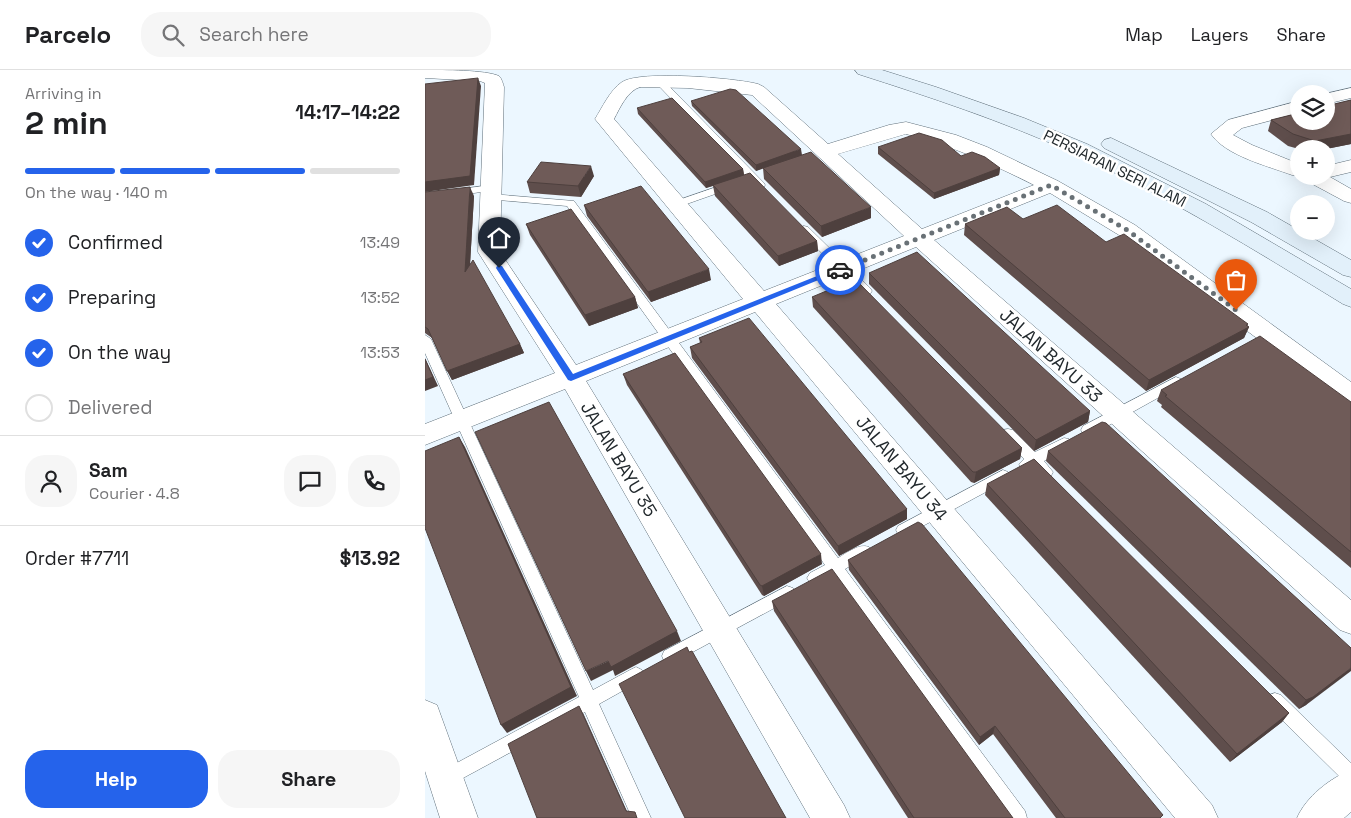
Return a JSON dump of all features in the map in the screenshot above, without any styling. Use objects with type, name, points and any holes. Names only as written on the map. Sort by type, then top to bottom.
[{"type":"main road","name":"PERSIARAN SERI ALAM","points":[[864,70],[947,97],[1039,131],[1127,172],[1240,231],[1351,299]]},
{"type":"main road","name":"PERSIARAN SERI ALAM","points":[[911,70],[965,86],[1078,128],[1156,164],[1259,217],[1351,270]]},
{"type":"street","name":"JALAN BAYU 35","points":[[425,73],[483,76],[493,80],[495,87],[489,252],[571,378],[831,818]]},
{"type":"street","name":"JALAN BAYU 34","points":[[660,82],[639,82],[629,85],[604,119],[1199,818]]},
{"type":"street","name":"JALAN BAYU 33","points":[[660,82],[752,88],[758,91],[819,154],[919,238],[1351,620]]},
{"type":"street","points":[[1335,97],[1351,93]]},
{"type":"street","points":[[1290,109],[1235,124],[1221,134],[1235,145],[1290,167]]},
{"type":"street","points":[[819,154],[896,129],[906,128],[965,145],[1051,185],[1127,230],[1258,338],[1351,395]]},
{"type":"street","points":[[1335,170],[1351,166]]},
{"type":"street","points":[[425,435],[1051,185]]},
{"type":"street","points":[[1328,185],[1351,198]]},
{"type":"street","points":[[425,717],[459,818]]},
{"type":"street","points":[[1315,818],[1351,788]]},
{"type":"lane","points":[[660,82],[757,176],[767,191]]},
{"type":"lane","points":[[677,204],[757,176]]},
{"type":"lane","points":[[425,197],[491,192],[570,203],[1018,818]]},
{"type":"lane","points":[[794,219],[878,304]]},
{"type":"lane","points":[[425,339],[587,701],[642,818]]},
{"type":"lane","points":[[446,778],[1188,376]]},
{"type":"lane","points":[[998,424],[1054,481]]},
{"type":"lane","points":[[1266,692],[1351,776]]},
{"type":"building","points":[[478,78],[470,176],[425,182],[425,84]]},
{"type":"building","points":[[730,89],[736,90],[801,149],[756,165],[691,101]]},
{"type":"building","points":[[672,98],[743,169],[705,182],[637,108]]},
{"type":"building","points":[[1351,100],[1351,134],[1312,140],[1293,134],[1271,120],[1290,115],[1290,130],[1335,130],[1335,104]]},
{"type":"building","points":[[919,133],[942,140],[961,156],[972,152],[985,157],[1000,168],[934,193],[878,147]]},
{"type":"building","points":[[811,152],[871,207],[821,226],[763,168]]},
{"type":"building","points":[[541,162],[591,166],[578,186],[527,182]]},
{"type":"building","points":[[750,173],[817,241],[778,256],[713,185]]},
{"type":"building","points":[[641,186],[709,269],[648,292],[584,205]]},
{"type":"building","points":[[470,187],[465,272],[473,260],[520,344],[447,371],[428,329],[425,327],[425,192]]},
{"type":"building","points":[[1057,205],[1106,242],[1124,234],[1248,324],[1246,325],[1249,327],[1149,380],[965,224],[1007,207],[1023,219]]},
{"type":"building","points":[[571,209],[635,297],[585,315],[526,224]]},
{"type":"building","points":[[917,252],[1090,411],[1036,440],[869,273]]},
{"type":"building","points":[[855,279],[1022,448],[973,472],[812,297]]},
{"type":"building","points":[[749,318],[907,509],[838,546],[690,347],[702,342],[699,338]]},
{"type":"building","points":[[1260,336],[1351,402],[1351,552],[1165,396],[1167,395],[1161,390]]},
{"type":"building","points":[[675,353],[821,554],[762,586],[623,374]]},
{"type":"building","points":[[425,359],[433,377],[425,380]]},
{"type":"building","points":[[549,402],[677,631],[611,667],[608,661],[586,671],[475,432]]},
{"type":"building","points":[[1102,422],[1106,423],[1351,648],[1351,668],[1313,697],[1306,700],[1048,451]]},
{"type":"building","points":[[459,437],[571,687],[501,725],[425,528],[425,451]]},
{"type":"building","points":[[1034,459],[1289,713],[1237,754],[987,484]]},
{"type":"building","points":[[918,522],[922,524],[1163,815],[1160,818],[1065,818],[995,726],[980,737],[848,560]]},
{"type":"building","points":[[832,569],[1013,818],[914,818],[772,601]]},
{"type":"building","points":[[687,647],[689,652],[692,651],[786,818],[685,818],[619,684]]},
{"type":"building","points":[[579,706],[626,811],[635,812],[637,818],[537,818],[508,744]]},
{"type":"way so far","points":[[840,270],[1051,185],[1127,230],[1236,310]]},
{"type":"route","points":[[499,268],[571,378],[840,270]]}]
